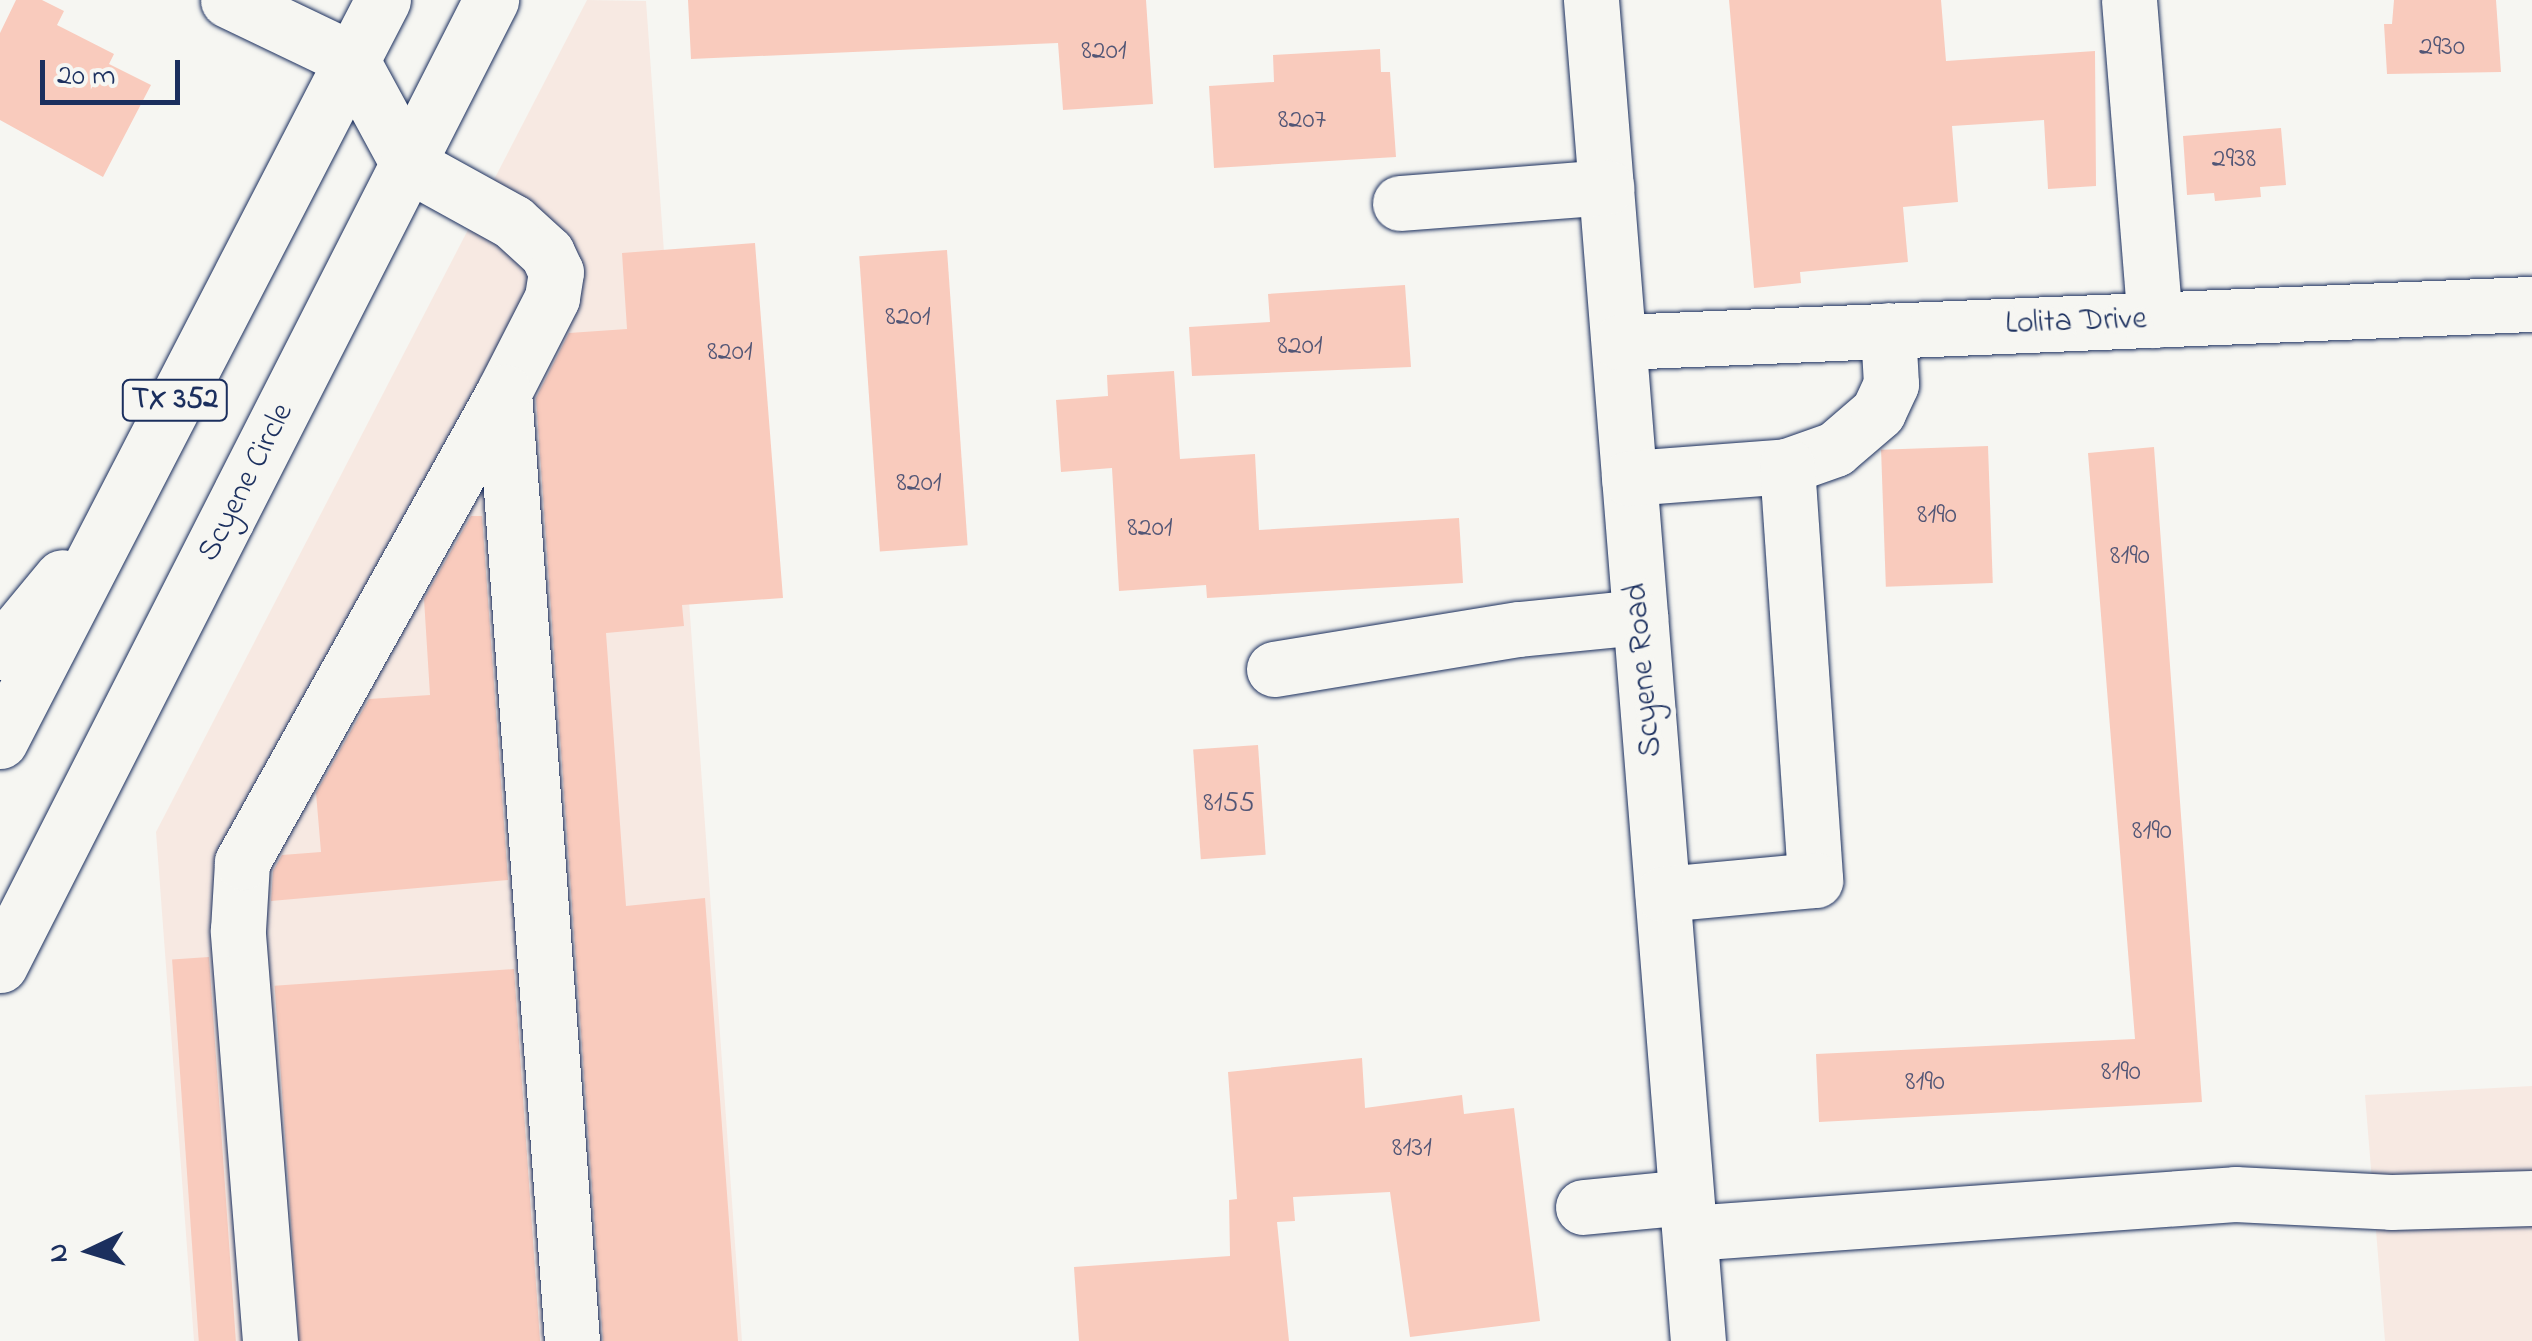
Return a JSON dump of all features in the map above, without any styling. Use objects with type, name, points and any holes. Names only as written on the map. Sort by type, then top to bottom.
[{"type":"street","points":[[228,0],[351,59],[408,164],[512,222],[548,254],[556,272],[552,298],[504,392],[242,862],[238,930],[270,1341]]},
{"type":"street","name":"TX 352","points":[[0,741],[383,0]]},
{"type":"street","name":"Scyene Circle","points":[[0,964],[492,0]]},
{"type":"street","name":"Scyene Road","points":[[1591,0],[1698,1341]]},
{"type":"street","points":[[2129,0],[2156,320]]},
{"type":"street","points":[[1400,203],[1606,187]]},
{"type":"street","name":"Lolita Drive","points":[[1620,342],[2532,304]]},
{"type":"street","points":[[1629,478],[1787,466],[1836,448],[1878,412],[1891,384],[1888,330]]},
{"type":"street","points":[[504,392],[572,1341]]},
{"type":"street","points":[[1663,894],[1815,880],[1787,466]]},
{"type":"street","points":[[0,652],[116,514]]},
{"type":"street","points":[[1274,668],[1519,628],[1640,617]]},
{"type":"street","points":[[1583,1207],[1688,1215],[2234,1194],[2391,1202],[2532,1198]]},
{"type":"shaded area","points":[[587,0],[646,1],[742,1341],[194,1341],[156,832]]},
{"type":"shaded area","points":[[2532,1086],[2532,1341],[2385,1341],[2365,1095]]},
{"type":"building","points":[[16,0],[42,0],[64,11],[57,25],[114,54],[109,64],[151,85],[103,177],[0,120],[0,33]]},
{"type":"building","points":[[688,0],[1146,0],[1153,104],[1063,110],[1058,43],[691,59]]},
{"type":"building","points":[[1729,0],[1941,0],[1946,61],[2095,51],[2096,186],[2048,189],[2044,120],[1952,126],[1958,202],[1903,207],[1908,262],[1800,272],[1801,283],[1754,288]]},
{"type":"building","points":[[2394,0],[2496,0],[2501,72],[2387,74],[2384,24],[2392,24]]},
{"type":"building","points":[[1380,49],[1381,72],[1390,72],[1396,157],[1214,168],[1209,86],[1274,82],[1273,55]]},
{"type":"building","points":[[2281,128],[2286,185],[2260,187],[2261,197],[2215,201],[2214,193],[2187,195],[2183,136]]},
{"type":"building","points":[[755,243],[783,598],[682,605],[684,626],[606,633],[626,906],[705,898],[738,1341],[603,1341],[536,398],[569,333],[627,329],[622,253]]},
{"type":"building","points":[[947,250],[968,545],[880,551],[859,256]]},
{"type":"building","points":[[1405,285],[1411,367],[1192,376],[1189,327],[1270,322],[1268,294]]},
{"type":"building","points":[[1174,371],[1180,459],[1255,454],[1259,530],[1459,518],[1463,583],[1207,598],[1206,585],[1119,591],[1112,468],[1061,472],[1056,400],[1108,396],[1107,375]]},
{"type":"building","points":[[1988,446],[1993,583],[1886,587],[1881,450]]},
{"type":"building","points":[[2154,447],[2202,1102],[1819,1122],[1816,1054],[2135,1039],[2088,453]]},
{"type":"building","points":[[471,516],[482,516],[508,880],[271,901],[273,871],[282,855],[321,852],[316,793],[369,699],[430,695],[424,599]]},
{"type":"building","points":[[1258,745],[1266,855],[1201,859],[1193,750]]},
{"type":"building","points":[[209,957],[236,1341],[199,1341],[172,960]]},
{"type":"building","points":[[514,969],[540,1341],[299,1341],[275,986]]},
{"type":"building","points":[[1362,1058],[1365,1108],[1462,1095],[1464,1114],[1514,1108],[1540,1321],[1410,1337],[1390,1192],[1293,1197],[1295,1221],[1277,1222],[1289,1341],[1079,1341],[1074,1267],[1230,1256],[1229,1200],[1237,1199],[1228,1072]]}]
